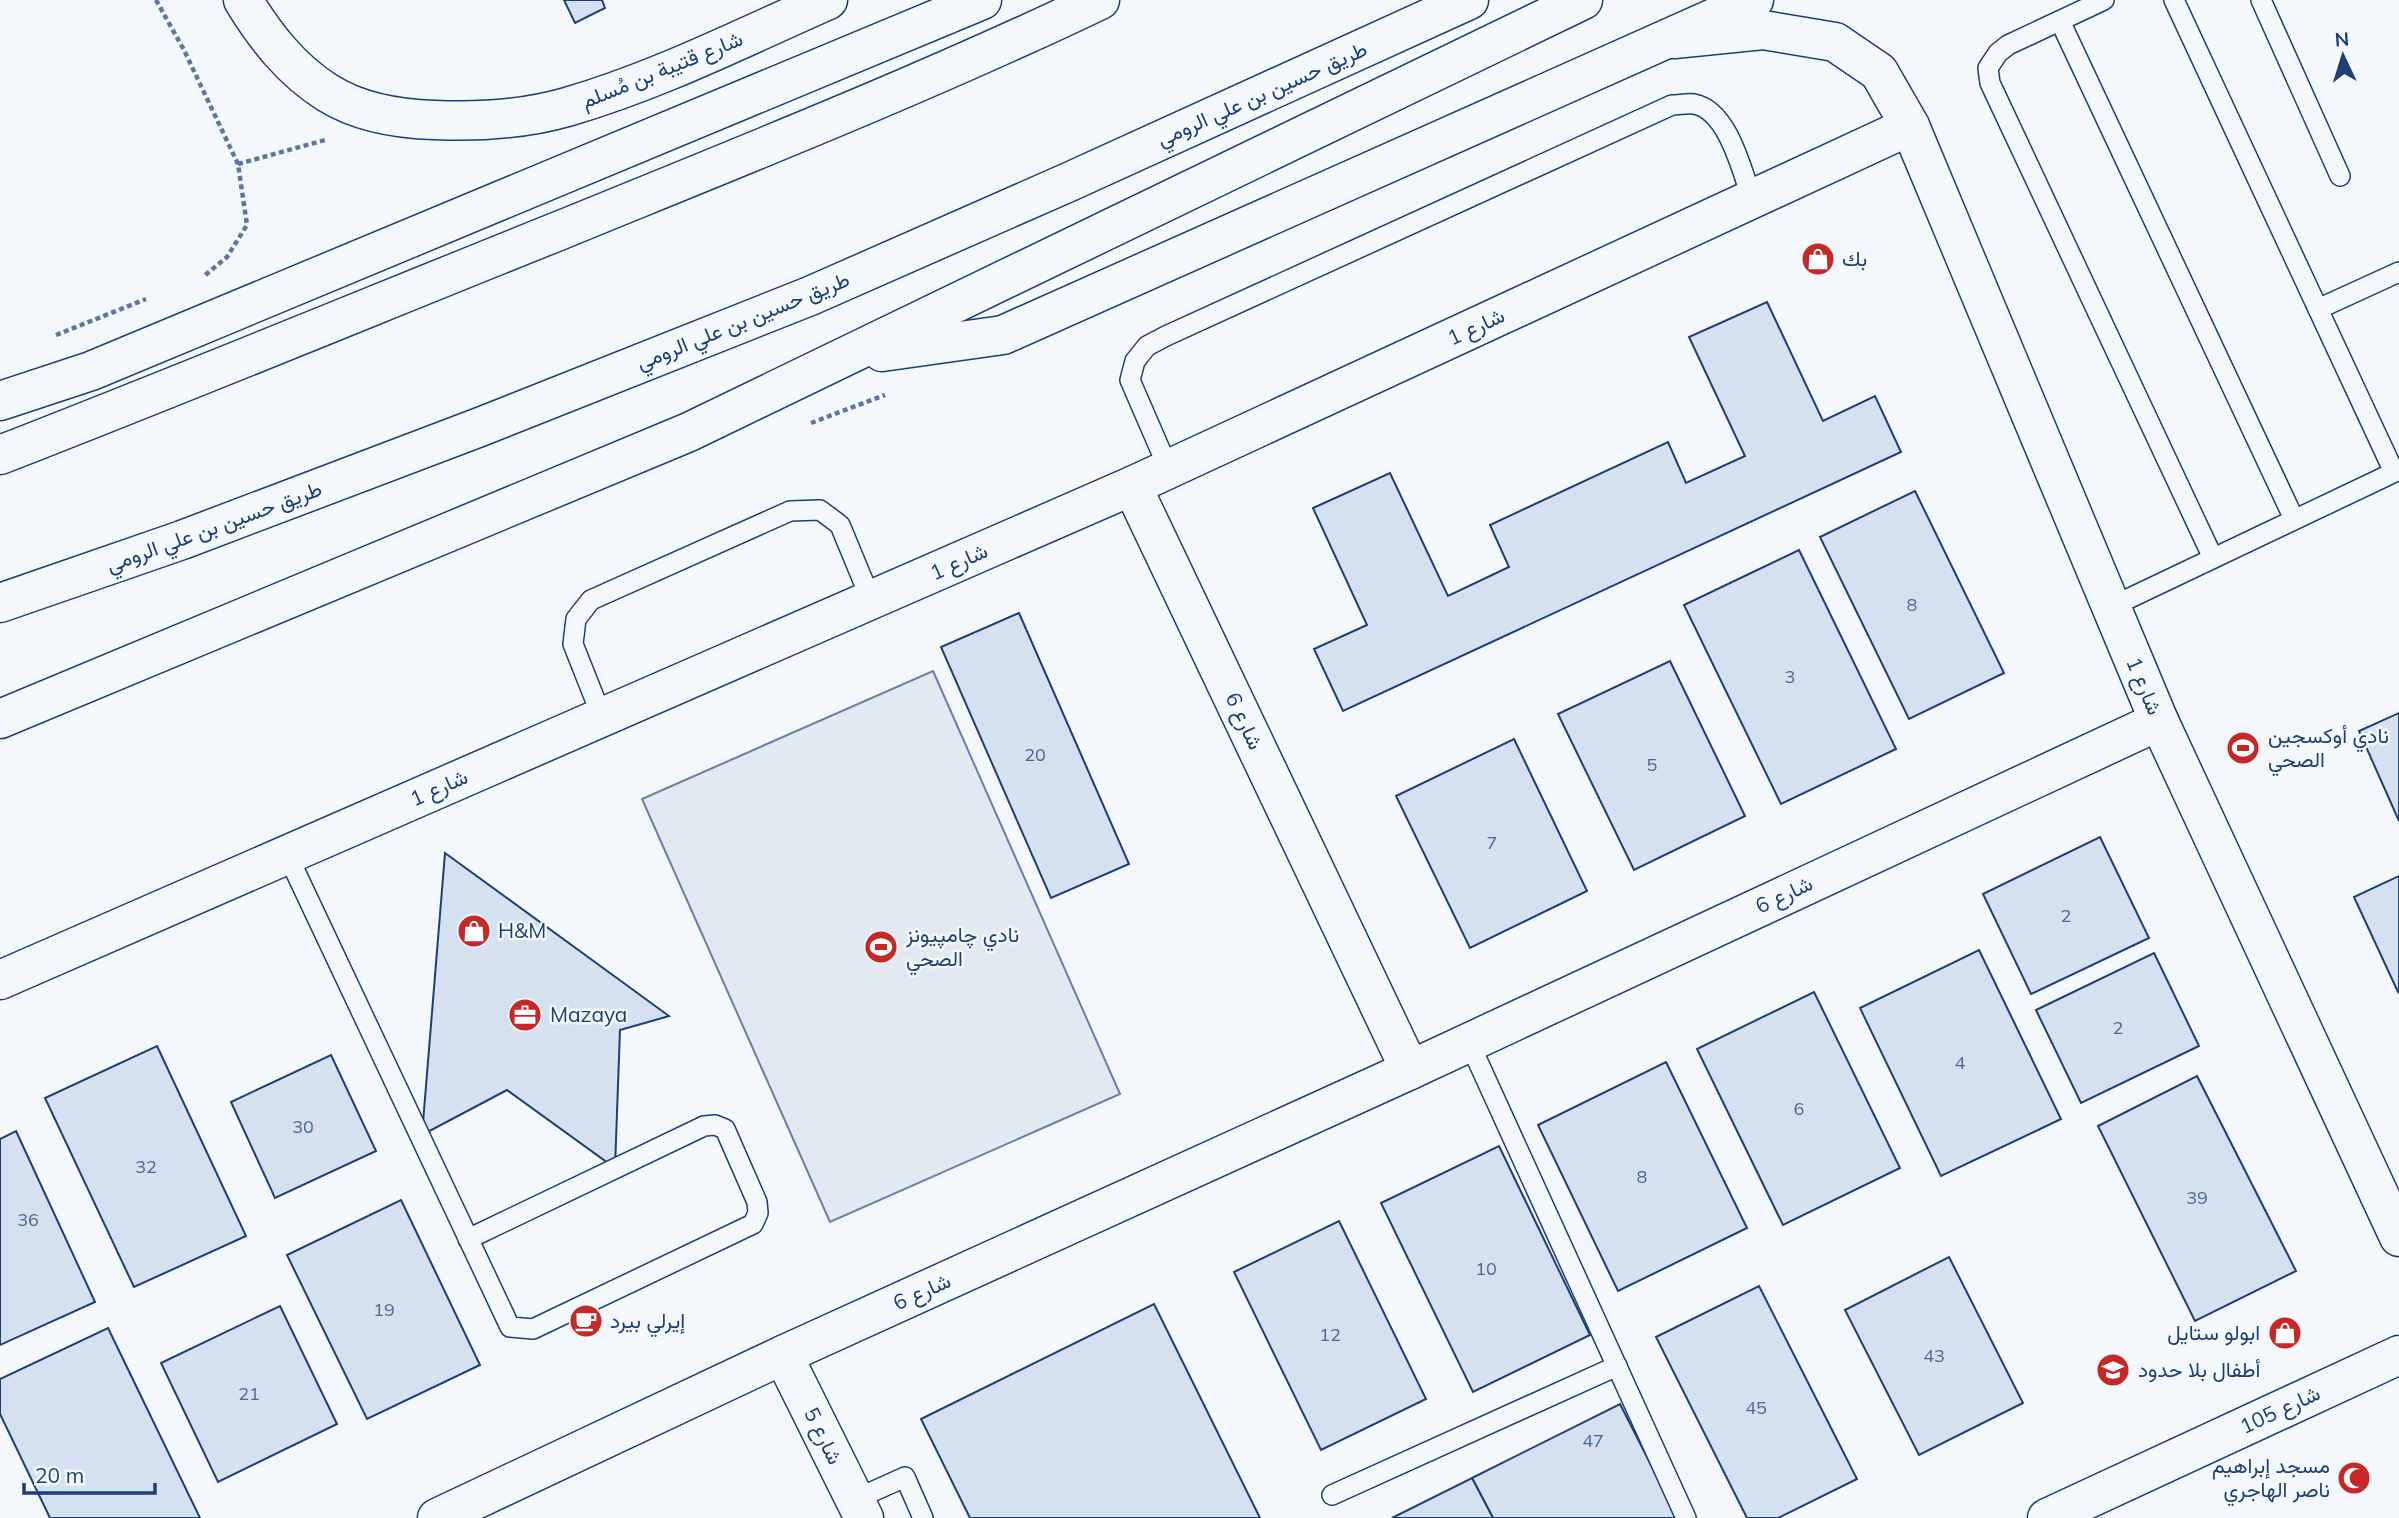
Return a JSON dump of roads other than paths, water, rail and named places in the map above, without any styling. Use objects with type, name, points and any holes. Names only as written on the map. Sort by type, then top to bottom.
[{"type":"main road","name":"شارع قتيبة بن مُسلم","points":[[243,0],[260,28],[288,61],[331,95],[361,108],[399,119],[449,121],[509,118],[565,108],[651,78],[828,0]]},
{"type":"main road","points":[[0,401],[91,371],[982,0]]},
{"type":"main road","points":[[0,456],[758,150],[1025,36],[1100,0]]},
{"type":"main road","name":"طريق حسين بن علي الرومي","points":[[0,603],[208,530],[480,427],[810,296],[1069,182],[1469,0]]},
{"type":"main road","points":[[0,719],[689,432],[1583,0]]},
{"type":"main road","points":[[845,357],[1003,335],[1754,0]]},
{"type":"main road","name":"شارع 1","points":[[1665,39],[1763,30],[1835,42],[1879,72],[1910,125],[2159,721],[2399,1237]]},
{"type":"main road","name":"شارع 1","points":[[0,980],[1169,470],[1910,125]]},
{"type":"main road","name":"شارع 6","points":[[1132,486],[1410,1070]]},
{"type":"main road","name":"شارع 6","points":[[437,1518],[783,1355],[1410,1070],[2159,721]]},
{"type":"main road","name":"شارع 5","points":[[783,1355],[859,1509]]},
{"type":"main road","name":"شارع 105","points":[[2047,1518],[2399,1356]]},
{"type":"lane","points":[[2104,0],[2008,45],[1998,53],[1988,68],[1990,83],[2213,558]]},
{"type":"lane","points":[[2111,607],[2396,471],[2174,0]]},
{"type":"lane","points":[[2261,0],[2340,176]]},
{"type":"lane","points":[[2060,21],[2294,519]]},
{"type":"lane","points":[[1169,470],[1130,380],[1135,361],[1147,346],[1166,336],[1672,105],[1695,104],[1711,111],[1724,125],[1752,199]]},
{"type":"lane","points":[[2318,309],[2399,272]]},
{"type":"lane","points":[[602,717],[573,644],[576,619],[591,600],[790,511],[820,510],[840,526],[871,600]]},
{"type":"lane","points":[[287,854],[468,1239],[510,1327],[533,1329],[753,1224],[758,1213],[757,1202],[725,1129],[715,1125],[704,1126],[468,1239]]},
{"type":"lane","points":[[1469,1042],[1686,1518]]},
{"type":"lane","points":[[1332,1495],[1617,1366]]},
{"type":"lane","points":[[859,1509],[905,1477],[923,1518]]},
{"type":"place","name":"بك","points":[[1818,259]]},
{"type":"place","name":"نادي أوكسجين الصحي","points":[[2243,748]]},
{"type":"place","name":"H&M","points":[[474,931]]},
{"type":"place","name":"نادي چامپيونز الصحي","points":[[881,947]]},
{"type":"place","name":"Mazaya","points":[[525,1015]]},
{"type":"place","name":"إيرلي بيرد","points":[[586,1321]]},
{"type":"place","name":"ابولو ستايل","points":[[2285,1333]]},
{"type":"place","name":"أطفال بلا حدود","points":[[2113,1370]]},
{"type":"place","name":"مسجد إبراهيم ناصر الهاجري","points":[[2354,1478]]}]
